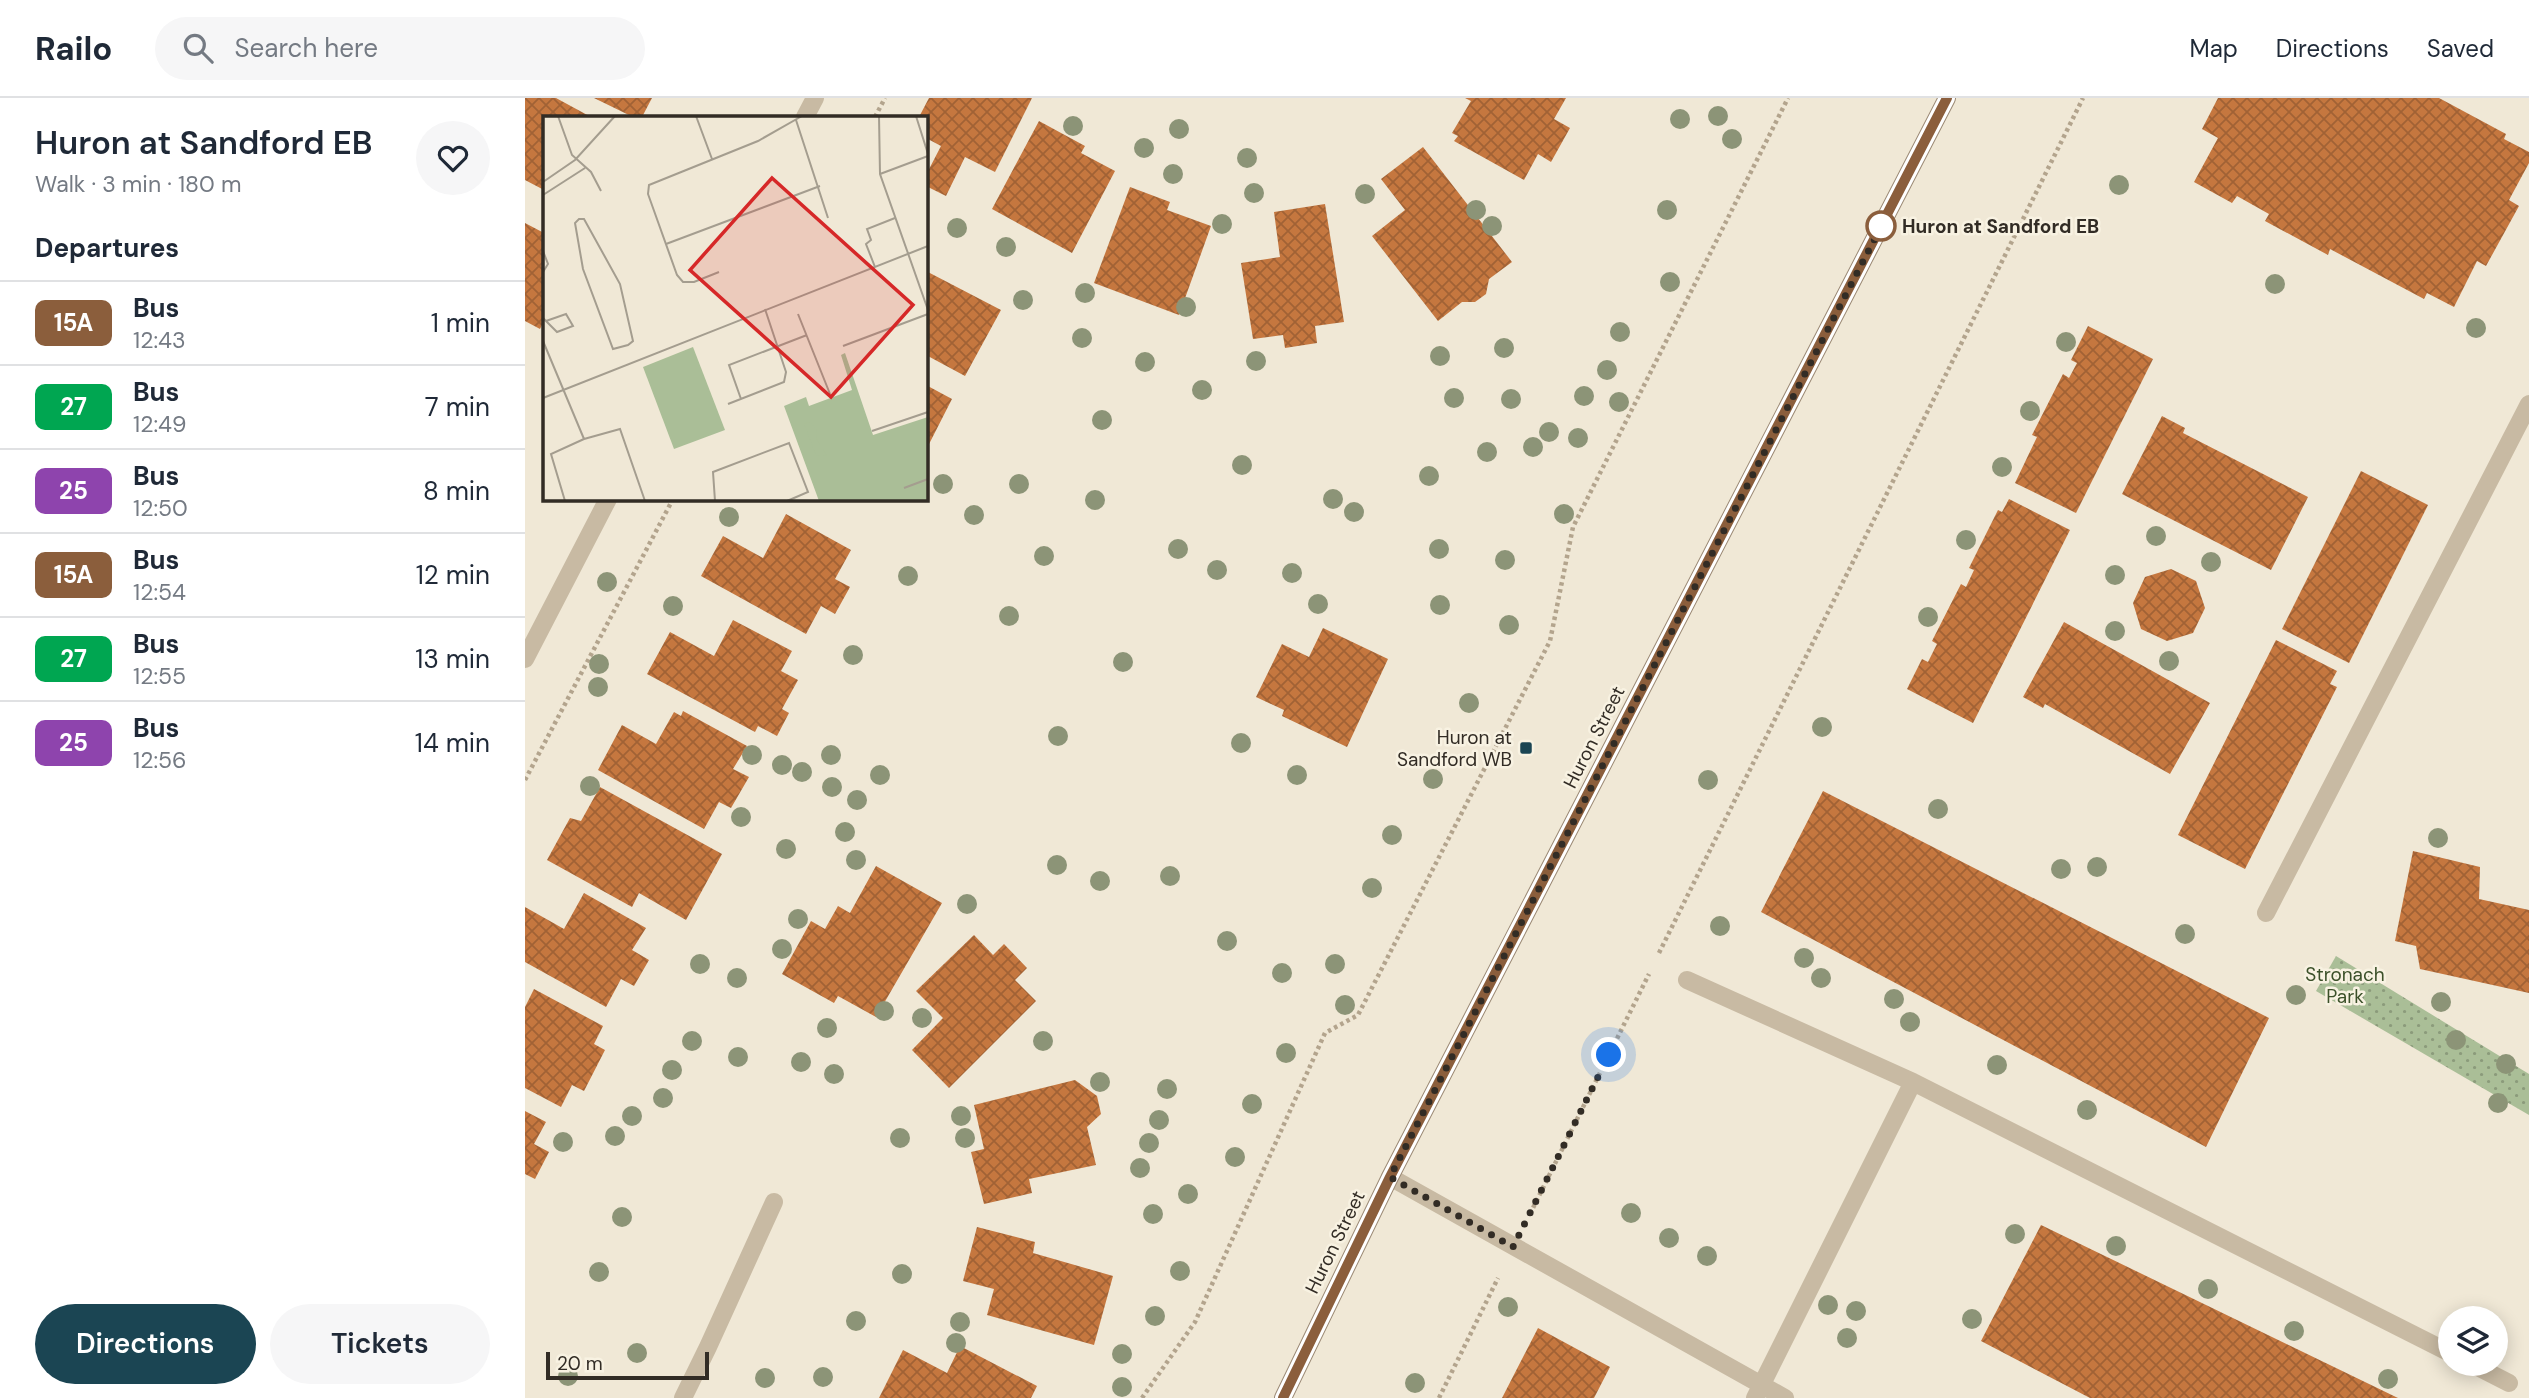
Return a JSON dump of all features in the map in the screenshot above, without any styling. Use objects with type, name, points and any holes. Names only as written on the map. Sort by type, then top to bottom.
[{"type":"main road","name":"Huron Street","points":[[1283,1398],[1390,1177],[1947,98]]},
{"type":"street","points":[[806,116],[815,98]]},
{"type":"street","points":[[2266,913],[2529,404]]},
{"type":"street","points":[[525,659],[607,500]]},
{"type":"street","points":[[1687,980],[1913,1082],[2438,1347]]},
{"type":"street","points":[[1758,1392],[1913,1082]]},
{"type":"street","points":[[1390,1177],[1758,1392],[1786,1398]]},
{"type":"street","points":[[683,1398],[773,1202]]},
{"type":"street","points":[[2495,1376],[2509,1383]]},
{"type":"path","points":[[876,116],[885,98]]},
{"type":"path","points":[[1142,1398],[1195,1322],[1325,1033],[1359,1014],[1550,641],[1573,527],[1788,98]]},
{"type":"path","points":[[1439,1398],[2083,98]]},
{"type":"path","points":[[525,780],[672,500]]},
{"type":"green space","name":"Stronach Park","points":[[2336,956],[2529,1074],[2529,1115],[2316,991]]},
{"type":"building","points":[[525,98],[556,98],[589,116],[543,116],[543,189],[525,180]]},
{"type":"building","points":[[594,98],[652,98],[643,116],[631,116]]},
{"type":"building","points":[[929,98],[1032,98],[995,172],[965,157],[946,196],[927,186],[927,173],[941,146],[927,139],[927,116],[920,116]]},
{"type":"building","points":[[1465,98],[1566,98],[1554,119],[1570,128],[1551,162],[1538,154],[1524,180],[1454,141],[1458,136],[1452,133],[1471,101]]},
{"type":"building","points":[[2218,98],[2439,98],[2506,134],[2504,139],[2529,152],[2529,163],[2509,200],[2519,206],[2486,266],[2477,261],[2454,307],[2427,293],[2424,299],[2330,249],[2328,255],[2265,221],[2269,214],[2237,196],[2232,203],[2194,182],[2218,138],[2202,129]]},
{"type":"building","points":[[1039,121],[1085,146],[1081,153],[1115,171],[1072,253],[992,209]]},
{"type":"building","points":[[1423,147],[1512,262],[1489,279],[1486,294],[1475,302],[1462,302],[1438,321],[1372,236],[1405,210],[1381,179]]},
{"type":"building","points":[[1130,187],[1170,202],[1167,210],[1211,226],[1179,315],[1094,283]]},
{"type":"building","points":[[1325,204],[1344,322],[1315,326],[1317,343],[1285,348],[1283,335],[1253,339],[1241,263],[1280,257],[1274,212]]},
{"type":"building","points":[[525,223],[543,232],[543,323],[540,329],[525,321]]},
{"type":"building","points":[[927,272],[1001,310],[965,376],[927,356]]},
{"type":"building","points":[[2088,326],[2153,359],[2076,513],[2015,483],[2037,437],[2032,435],[2063,374],[2069,378],[2077,363],[2071,360]]},
{"type":"building","points":[[927,386],[952,399],[927,448]]},
{"type":"building","points":[[2162,416],[2185,428],[2183,433],[2308,497],[2271,570],[2122,494]]},
{"type":"building","points":[[2361,471],[2428,505],[2349,663],[2282,629]]},
{"type":"building","points":[[2009,499],[2070,530],[1973,723],[1907,689],[1922,659],[1928,662],[1937,644],[1932,641],[1961,584],[1966,587],[1974,570],[1969,568],[1998,510],[2002,512]]},
{"type":"building","points":[[786,514],[851,550],[835,579],[850,587],[835,614],[821,606],[806,634],[701,576],[723,536],[763,558]]},
{"type":"building","points":[[2171,569],[2196,581],[2205,608],[2193,633],[2167,641],[2141,629],[2133,603],[2145,577]]},
{"type":"building","points":[[733,620],[792,651],[781,671],[798,680],[782,709],[789,713],[777,736],[758,726],[755,732],[647,674],[670,632],[714,656]]},
{"type":"building","points":[[2064,622],[2210,703],[2170,774],[2045,704],[2043,708],[2023,697]]},
{"type":"building","points":[[1323,628],[1388,659],[1347,747],[1282,716],[1284,710],[1256,697],[1282,644],[1309,657]]},
{"type":"building","points":[[2276,640],[2337,671],[2330,684],[2337,687],[2245,869],[2178,835]]},
{"type":"building","points":[[683,711],[747,746],[733,769],[749,777],[731,808],[719,802],[704,829],[598,770],[622,725],[656,744],[674,712],[681,716]]},
{"type":"building","points":[[600,787],[722,854],[686,920],[639,893],[632,907],[547,860],[570,818],[581,821]]},
{"type":"building","points":[[1823,791],[2269,1018],[2206,1147],[1761,912]]},
{"type":"building","points":[[2413,851],[2480,867],[2479,899],[2529,910],[2529,993],[2420,969],[2416,946],[2395,941]]},
{"type":"building","points":[[876,866],[942,903],[876,1017],[838,996],[834,1003],[782,974],[811,921],[825,929],[838,906],[850,913]]},
{"type":"building","points":[[584,893],[646,928],[632,950],[649,960],[634,986],[621,979],[606,1007],[525,962],[525,907],[564,929]]},
{"type":"building","points":[[974,935],[993,955],[1004,944],[1027,968],[1015,980],[1036,1001],[949,1088],[912,1050],[943,1018],[916,991]]},
{"type":"building","points":[[534,989],[603,1026],[594,1044],[605,1050],[584,1091],[572,1085],[561,1107],[525,1088],[525,1007]]},
{"type":"building","points":[[1075,1080],[1097,1096],[1101,1114],[1087,1127],[1096,1165],[1029,1179],[1032,1193],[984,1204],[971,1152],[984,1149],[974,1105]]},
{"type":"building","points":[[525,1111],[546,1122],[534,1144],[549,1152],[535,1179],[525,1174]]},
{"type":"building","points":[[2041,1225],[2398,1398],[2090,1398],[1981,1341]]},
{"type":"building","points":[[977,1227],[1035,1242],[1033,1253],[1113,1276],[1094,1345],[987,1315],[994,1289],[963,1281]]},
{"type":"building","points":[[1538,1328],[1610,1367],[1594,1398],[1502,1398]]},
{"type":"building","points":[[960,1346],[1037,1386],[1031,1398],[879,1398],[903,1350],[947,1373]]},
{"type":"bus line","name":"15A","points":[[1283,1398],[1390,1177],[1947,98]]},
{"type":"place","name":"Huron at Sandford EB","points":[[1881,226]]},
{"type":"place","name":"Huron at Sandford WB","points":[[1526,748]]},
{"type":"route","points":[[1609,1055],[1513,1247],[1390,1177],[1887,215],[1881,226]]}]
